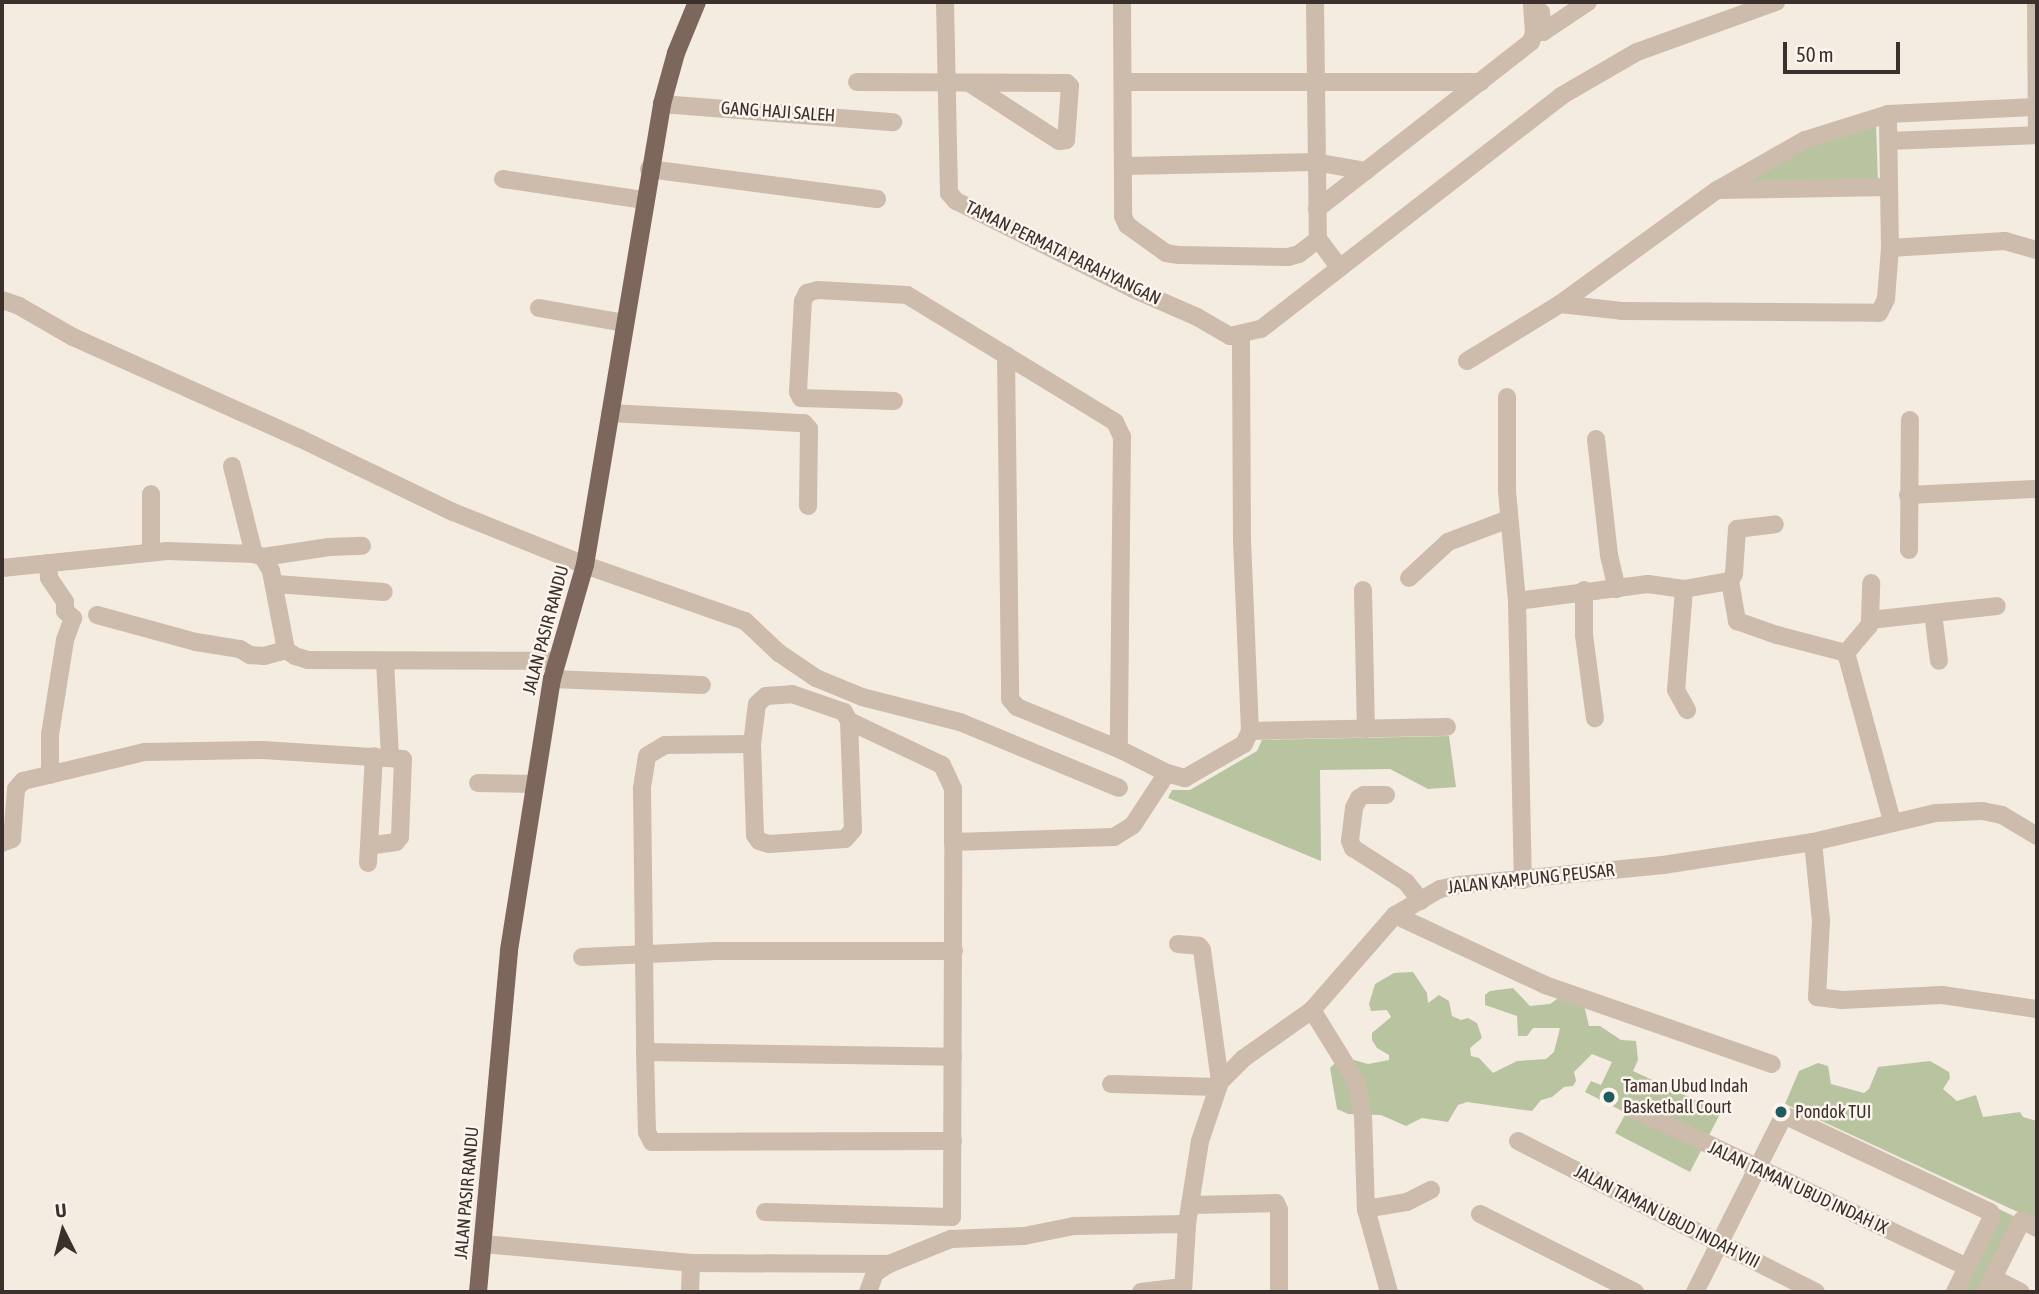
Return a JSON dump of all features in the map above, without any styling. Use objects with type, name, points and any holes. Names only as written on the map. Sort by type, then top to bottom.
[{"type":"main road","name":"JALAN PASIR RANDU","points":[[478,1292],[509,950],[554,670],[585,565],[649,169],[662,104],[697,2]]},
{"type":"street","name":"TAMAN PERMATA PARAHYANGAN","points":[[945,2],[948,193],[956,201],[1133,289],[1197,317],[1223,333],[1241,336]]},
{"type":"street","points":[[1122,2],[1124,216],[1127,225],[1166,253],[1288,257],[1299,254],[1318,239]]},
{"type":"street","points":[[1315,2],[1318,239],[1340,268]]},
{"type":"street","points":[[1317,209],[1531,42],[1534,33],[1532,2]]},
{"type":"street","points":[[1541,2],[1543,32],[1588,2]]},
{"type":"street","points":[[1006,355],[1010,699],[1017,707],[1119,748],[1162,780],[1185,778],[1244,744],[1250,731],[1242,541],[1241,336],[1261,329],[1561,96],[1637,52],[1776,2]]},
{"type":"street","points":[[1889,141],[2037,135],[2036,2]]},
{"type":"street","points":[[858,82],[1067,83],[1070,86],[1066,140],[1059,141],[971,84]]},
{"type":"street","points":[[1124,82],[1481,82]]},
{"type":"street","name":"GANG HAJI SALEH","points":[[662,104],[893,122]]},
{"type":"street","points":[[1467,361],[1560,304],[1717,190],[1805,140],[1888,114],[2036,107]]},
{"type":"street","points":[[1560,304],[1622,311],[1879,313],[1885,306],[1890,248],[1888,114]]},
{"type":"street","points":[[1124,166],[1315,162],[1366,171]]},
{"type":"street","points":[[649,169],[877,199]]},
{"type":"street","points":[[503,179],[644,200]]},
{"type":"street","points":[[1717,190],[1889,187]]},
{"type":"street","points":[[1890,248],[2005,241],[2037,250]]},
{"type":"street","points":[[894,401],[801,398],[799,391],[803,301],[807,293],[818,290],[907,295],[1115,422],[1120,430],[1119,748]]},
{"type":"street","points":[[2,300],[19,306],[74,337],[275,427],[453,512],[585,565],[745,621],[782,656],[816,678],[862,696],[960,722],[1119,788]]},
{"type":"street","points":[[539,308],[624,323]]},
{"type":"street","points":[[1507,397],[1509,519],[1517,601],[1523,880]]},
{"type":"street","points":[[610,413],[804,423],[809,429],[808,506]]},
{"type":"street","points":[[1909,550],[1910,420]]},
{"type":"street","points":[[1596,439],[1609,555],[1616,589]]},
{"type":"street","points":[[232,466],[258,556],[276,584],[286,650]]},
{"type":"street","points":[[1908,495],[2037,489]]},
{"type":"street","points":[[151,552],[152,494]]},
{"type":"street","points":[[1409,578],[1448,542],[1509,519]]},
{"type":"street","points":[[1775,524],[1737,529],[1734,574],[1730,581],[1737,621],[1777,635],[1846,653]]},
{"type":"street","points":[[2,568],[151,552],[258,556],[362,546]]},
{"type":"street","points":[[48,563],[49,578],[65,602],[65,611],[73,618],[65,640],[50,735],[51,775]]},
{"type":"street","points":[[1517,601],[1584,590],[1648,584],[1684,589],[1730,581]]},
{"type":"street","points":[[1846,653],[1869,626],[1871,583]]},
{"type":"street","points":[[276,584],[384,592]]},
{"type":"street","points":[[1684,589],[1676,690],[1687,710]]},
{"type":"street","points":[[1363,590],[1366,729]]},
{"type":"street","points":[[1584,590],[1584,635],[1595,718]]},
{"type":"street","points":[[1870,620],[1997,606]]},
{"type":"street","points":[[1933,613],[1939,661]]},
{"type":"street","points":[[97,615],[196,642],[240,649],[250,655],[264,656],[286,650],[308,660],[385,661],[554,670],[702,685]]},
{"type":"street","points":[[1846,653],[1892,821]]},
{"type":"street","points":[[2,843],[12,839],[15,832],[9,789],[23,780],[145,752],[263,750],[382,756],[403,759],[405,764],[400,838],[369,855],[382,756],[385,661]]},
{"type":"street","points":[[765,1212],[952,1217],[953,789],[942,765],[849,721],[839,709],[792,694],[766,696],[757,704],[752,744],[755,835],[759,841],[768,844],[845,839],[853,830],[849,721]]},
{"type":"street","points":[[1250,731],[1447,727]]},
{"type":"street","points":[[752,744],[665,745],[647,756],[642,789],[643,953],[647,1132],[652,1142],[953,1141]]},
{"type":"street","points":[[953,842],[1114,837],[1133,825],[1162,780]]},
{"type":"street","points":[[478,783],[535,784]]},
{"type":"street","points":[[1386,795],[1364,795],[1359,798],[1354,808],[1350,841],[1353,848],[1406,882],[1421,901]]},
{"type":"street","name":"JALAN KAMPUNG PEUSAR","points":[[1183,1290],[1187,1224],[1200,1141],[1219,1084],[1244,1058],[1312,1010],[1395,915],[1440,889],[1663,864],[1813,842],[1892,821],[1936,813],[1982,811],[2002,815],[2037,836]]},
{"type":"street","points":[[1813,842],[1821,921],[1817,997],[1842,1000],[1942,995],[2037,1009]]},
{"type":"street","points":[[1395,915],[1545,985],[1772,1064]]},
{"type":"street","points":[[1111,1084],[1219,1084],[1202,950],[1199,946],[1178,944]]},
{"type":"street","points":[[582,957],[643,953],[954,951]]},
{"type":"street","points":[[1312,1010],[1357,1083],[1363,1116],[1366,1209],[1389,1292]]},
{"type":"street","points":[[645,1052],[953,1057]]},
{"type":"street","name":"JALAN TAMAN UBUD INDAH IX","points":[[1630,1107],[1967,1267]]},
{"type":"street","points":[[1695,1292],[1783,1115],[1992,1214],[1955,1292]]},
{"type":"street","name":"JALAN TAMAN UBUD INDAH VIII","points":[[1518,1141],[1816,1292]]},
{"type":"street","points":[[1366,1209],[1408,1202],[1431,1190]]},
{"type":"street","points":[[1190,1205],[1276,1203],[1279,1210],[1279,1292]]},
{"type":"street","points":[[1480,1214],[1635,1292]]},
{"type":"street","points":[[868,1292],[876,1273],[889,1264],[951,1239],[1024,1236],[1074,1226],[1187,1224]]},
{"type":"street","points":[[2021,1292],[1989,1285],[2029,1224]]},
{"type":"street","points":[[484,1244],[691,1263],[889,1264]]},
{"type":"street","points":[[690,1292],[691,1263]]},
{"type":"street","points":[[1141,1292],[1183,1290]]},
{"type":"green space","points":[[1876,125],[1878,180],[1744,185],[1819,139]]},
{"type":"green space","points":[[1449,736],[1456,787],[1428,789],[1390,769],[1320,770],[1321,861],[1168,798],[1172,790],[1190,790],[1257,751],[1262,740]]},
{"type":"green space","points":[[1413,972],[1427,993],[1428,1003],[1439,995],[1449,1001],[1452,1016],[1461,1020],[1468,1018],[1477,1023],[1482,1038],[1470,1048],[1471,1056],[1479,1058],[1493,1073],[1517,1061],[1546,1059],[1554,1052],[1560,1028],[1533,1028],[1527,1036],[1518,1036],[1517,1016],[1485,1005],[1485,995],[1490,991],[1513,988],[1530,1006],[1550,1004],[1560,997],[1584,1005],[1589,1026],[1600,1026],[1621,1040],[1636,1041],[1638,1060],[1633,1071],[1721,1112],[1690,1172],[1615,1133],[1626,1113],[1585,1092],[1591,1081],[1601,1085],[1612,1062],[1592,1054],[1574,1072],[1576,1081],[1573,1086],[1564,1087],[1552,1097],[1541,1100],[1532,1111],[1467,1102],[1458,1105],[1448,1122],[1422,1118],[1406,1126],[1381,1115],[1348,1114],[1337,1109],[1330,1068],[1337,1061],[1347,1058],[1368,1064],[1389,1060],[1389,1055],[1377,1048],[1372,1040],[1372,1033],[1391,1017],[1387,1010],[1371,1011],[1369,1004],[1375,984],[1394,973]]},
{"type":"green space","points":[[1930,1061],[1949,1072],[1950,1078],[1943,1089],[1957,1101],[1976,1095],[1983,1117],[2020,1112],[2023,1117],[2037,1121],[2037,1221],[1785,1104],[1799,1071],[1818,1063],[1828,1066],[1831,1084],[1864,1093],[1869,1089],[1878,1067]]},
{"type":"green space","points":[[1791,1111],[2022,1220],[1985,1292],[1955,1292],[1992,1217]]},
{"type":"place","name":"Taman Ubud Indah Basketball Court","points":[[1609,1097]]},
{"type":"place","name":"Pondok TUI","points":[[1781,1112]]}]
